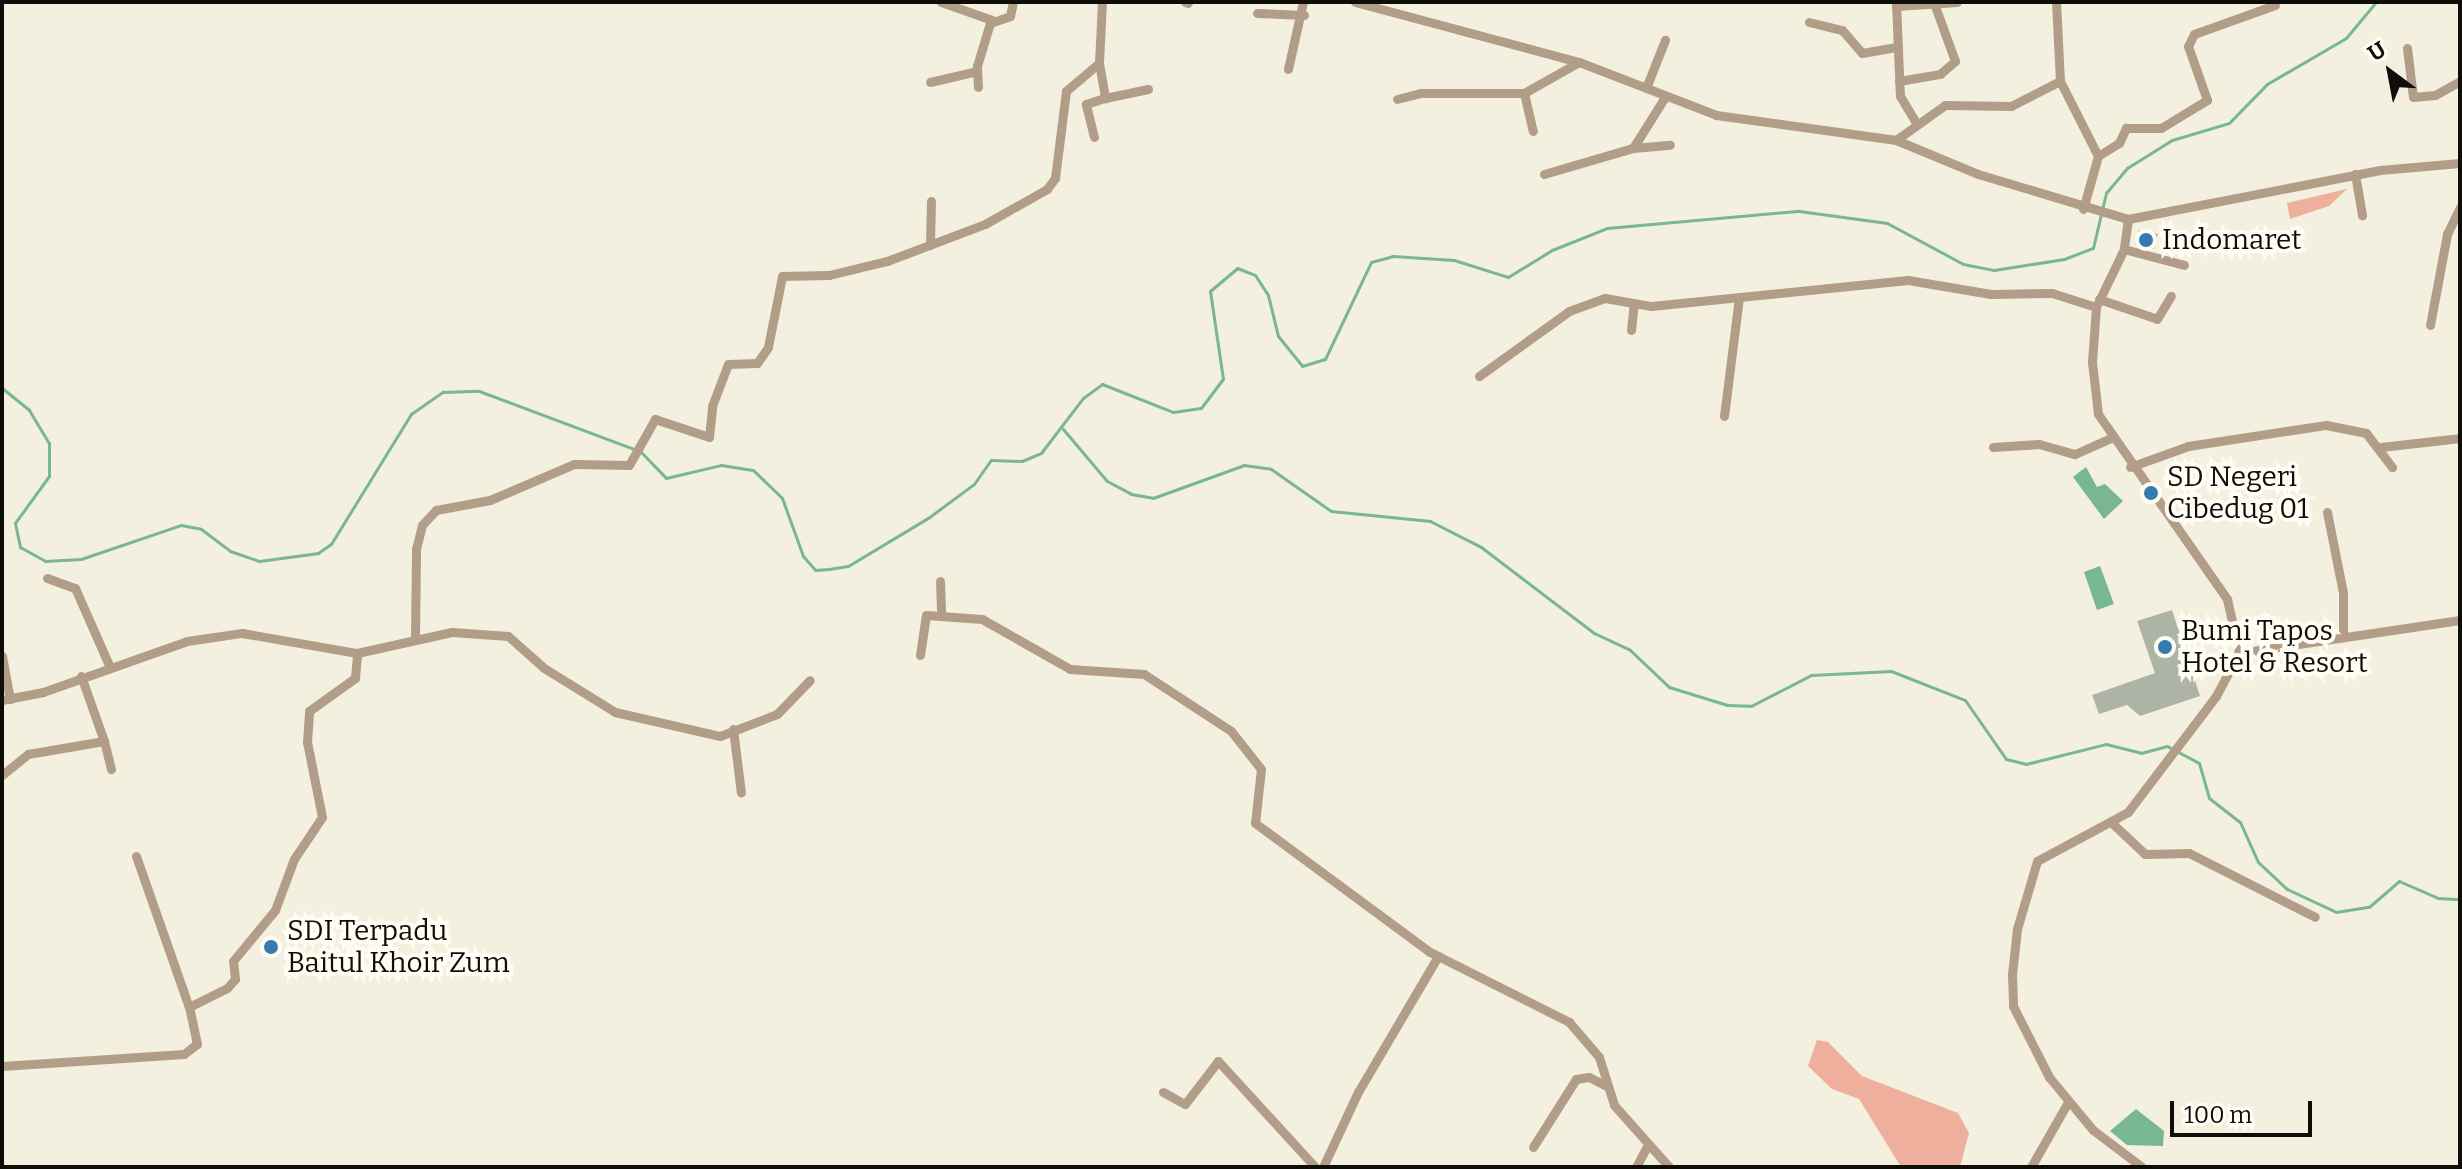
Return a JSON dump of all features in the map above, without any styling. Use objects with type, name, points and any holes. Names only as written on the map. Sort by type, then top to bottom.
[{"type":"street","points":[[941,2],[992,20],[1010,16],[1013,2]]},
{"type":"street","points":[[1102,2],[1099,63],[1105,98]]},
{"type":"street","points":[[1288,69],[1304,15],[1303,2]]},
{"type":"street","points":[[1355,2],[1579,62],[1716,115],[1896,140],[2083,209],[2128,219],[2355,174],[2460,163]]},
{"type":"street","points":[[1916,123],[1902,103],[1896,4],[1935,6],[1957,2]]},
{"type":"street","points":[[2056,2],[2060,81],[2098,156]]},
{"type":"street","points":[[2083,209],[2098,156],[2119,143],[2126,128],[2161,128],[2207,100],[2188,46],[2194,34],[2275,5]]},
{"type":"street","points":[[1899,81],[1940,74],[1955,61],[1935,6]]},
{"type":"street","points":[[1257,13],[1304,15]]},
{"type":"street","points":[[978,87],[977,71],[992,20]]},
{"type":"street","points":[[1809,22],[1846,33],[1862,53],[1897,47]]},
{"type":"street","points":[[1646,88],[1665,40]]},
{"type":"street","points":[[2407,48],[2413,97],[2435,95],[2460,81]]},
{"type":"street","points":[[1397,99],[1421,93],[1524,93],[1579,62]]},
{"type":"street","points":[[415,636],[416,549],[427,517],[446,506],[490,500],[565,467],[617,467],[636,461],[655,419],[695,437],[711,435],[712,406],[728,364],[757,363],[768,347],[782,276],[847,272],[930,245],[1006,215],[1052,184],[1066,91],[1099,63]]},
{"type":"street","points":[[930,82],[977,71]]},
{"type":"street","points":[[1896,140],[1916,123],[1955,102],[2011,106],[2060,81]]},
{"type":"street","points":[[1094,137],[1086,104],[1148,89]]},
{"type":"street","points":[[1524,93],[1533,131]]},
{"type":"street","points":[[1633,148],[1665,97]]},
{"type":"street","points":[[1544,174],[1633,148],[1670,145]]},
{"type":"street","points":[[2355,174],[2362,215]]},
{"type":"street","points":[[930,245],[931,201]]},
{"type":"street","points":[[2430,325],[2447,234],[2460,207]]},
{"type":"street","points":[[2128,219],[2124,249],[2097,303],[2094,398],[2109,439],[2227,599],[2239,653],[2147,792],[2128,812],[2113,824],[2037,861],[2017,929],[2013,1006],[2067,1104],[2142,1167]]},
{"type":"street","points":[[2124,249],[2184,265]]},
{"type":"street","points":[[1479,376],[1587,301],[1634,303],[1739,297],[1908,280],[1991,294],[2052,293],[2157,319],[2171,296]]},
{"type":"street","points":[[1724,416],[1739,297]]},
{"type":"street","points":[[1631,330],[1634,303]]},
{"type":"street","points":[[2130,467],[2188,446],[2257,440],[2307,425],[2354,428],[2381,447],[2392,467]]},
{"type":"street","points":[[2381,447],[2460,438]]},
{"type":"street","points":[[1993,447],[2039,444],[2075,454],[2109,439]]},
{"type":"street","points":[[2327,512],[2343,593],[2343,636]]},
{"type":"street","points":[[47,578],[75,588],[109,665]]},
{"type":"street","points":[[940,581],[941,611]]},
{"type":"street","points":[[920,655],[926,615],[941,611],[1003,627],[1070,669],[1144,674],[1231,731],[1261,769],[1255,823],[1438,956],[1569,1022],[1599,1057],[1605,1085],[1648,1144],[1669,1167]]},
{"type":"street","points":[[2239,653],[2460,620]]},
{"type":"street","points":[[2,656],[6,699],[109,665],[230,633],[357,653],[415,636],[461,631],[508,636],[564,682],[633,720],[720,736],[777,714],[810,680]]},
{"type":"street","points":[[189,1007],[232,984],[233,961],[275,910],[294,859],[322,817],[307,742],[309,711],[355,678],[357,653]]},
{"type":"street","points":[[81,676],[111,769]]},
{"type":"street","points":[[733,729],[741,793]]},
{"type":"street","points":[[2,775],[28,754],[104,741]]},
{"type":"street","points":[[2113,824],[2145,854],[2189,853],[2315,917]]},
{"type":"street","points":[[2,1066],[184,1054],[197,1044],[189,1007],[136,856]]},
{"type":"street","points":[[1323,1167],[1358,1092],[1438,956]]},
{"type":"street","points":[[1163,1092],[1185,1104],[1218,1061],[1315,1167]]},
{"type":"street","points":[[1533,1147],[1576,1079],[1589,1077],[1605,1085]]},
{"type":"street","points":[[2031,1167],[2067,1104]]},
{"type":"street","points":[[1636,1167],[1648,1144]]},
{"type":"shaded area","points":[[2347,189],[2329,206],[2290,219],[2287,203]]},
{"type":"shaded area","points":[[2086,467],[2097,487],[2105,484],[2123,501],[2104,519],[2073,477]]},
{"type":"shaded area","points":[[2100,566],[2114,604],[2097,610],[2084,572]]},
{"type":"shaded area","points":[[1817,1040],[1828,1042],[1862,1076],[1958,1113],[1969,1133],[1960,1167],[1901,1167],[1859,1099],[1832,1089],[1808,1066]]},
{"type":"shaded area","points":[[2136,1109],[2164,1131],[2163,1146],[2127,1145],[2110,1131]]},
{"type":"building","name":"Indomaret","points":[[2139,230],[2158,234],[2154,249],[2135,244]]},
{"type":"building","name":"Bumi Tapos Hotel & Resort","points":[[2172,610],[2200,696],[2140,716],[2127,705],[2099,714],[2092,695],[2155,673],[2137,621]]},
{"type":"waterway","points":[[641,452],[666,478],[721,465],[753,470],[782,498],[803,556],[815,570],[829,569],[848,566],[928,518],[974,484],[991,460],[1022,461],[1041,453],[1083,398],[1102,384],[1173,412],[1201,408],[1223,379],[1210,291],[1237,268],[1255,275],[1268,295],[1278,336],[1302,366],[1325,359],[1371,262],[1393,256],[1454,260],[1508,277],[1552,250],[1607,228],[1799,211],[1887,223],[1963,264],[1994,270],[2064,259],[2093,248],[2106,193],[2127,168],[2172,140],[2229,123],[2267,84],[2346,38],[2376,2]]},
{"type":"waterway","points":[[2,388],[29,410],[49,443],[49,476],[15,523],[20,547],[45,561],[81,559],[181,525],[201,529],[230,551],[259,561],[318,553],[331,544],[411,414],[443,392],[479,391],[634,449]]},
{"type":"waterway","points":[[1063,429],[1107,481],[1131,494],[1153,498],[1244,465],[1271,469],[1331,511],[1430,521],[1481,547],[1594,633],[1630,650],[1669,687],[1727,705],[1751,706],[1811,675],[1891,671],[1965,700],[2006,759],[2026,764],[2106,744],[2141,753],[2167,746],[2199,763],[2209,798],[2240,822],[2258,862],[2287,889],[2336,912],[2369,907],[2399,881],[2438,898],[2460,899]]},
{"type":"place","name":"Indomaret","points":[[2146,240]]},
{"type":"place","name":"SD Negeri Cibedug 01","points":[[2151,493]]},
{"type":"place","name":"Bumi Tapos Hotel & Resort","points":[[2165,647]]},
{"type":"place","name":"SDI Terpadu Baitul Khoir Zum","points":[[271,947]]}]
